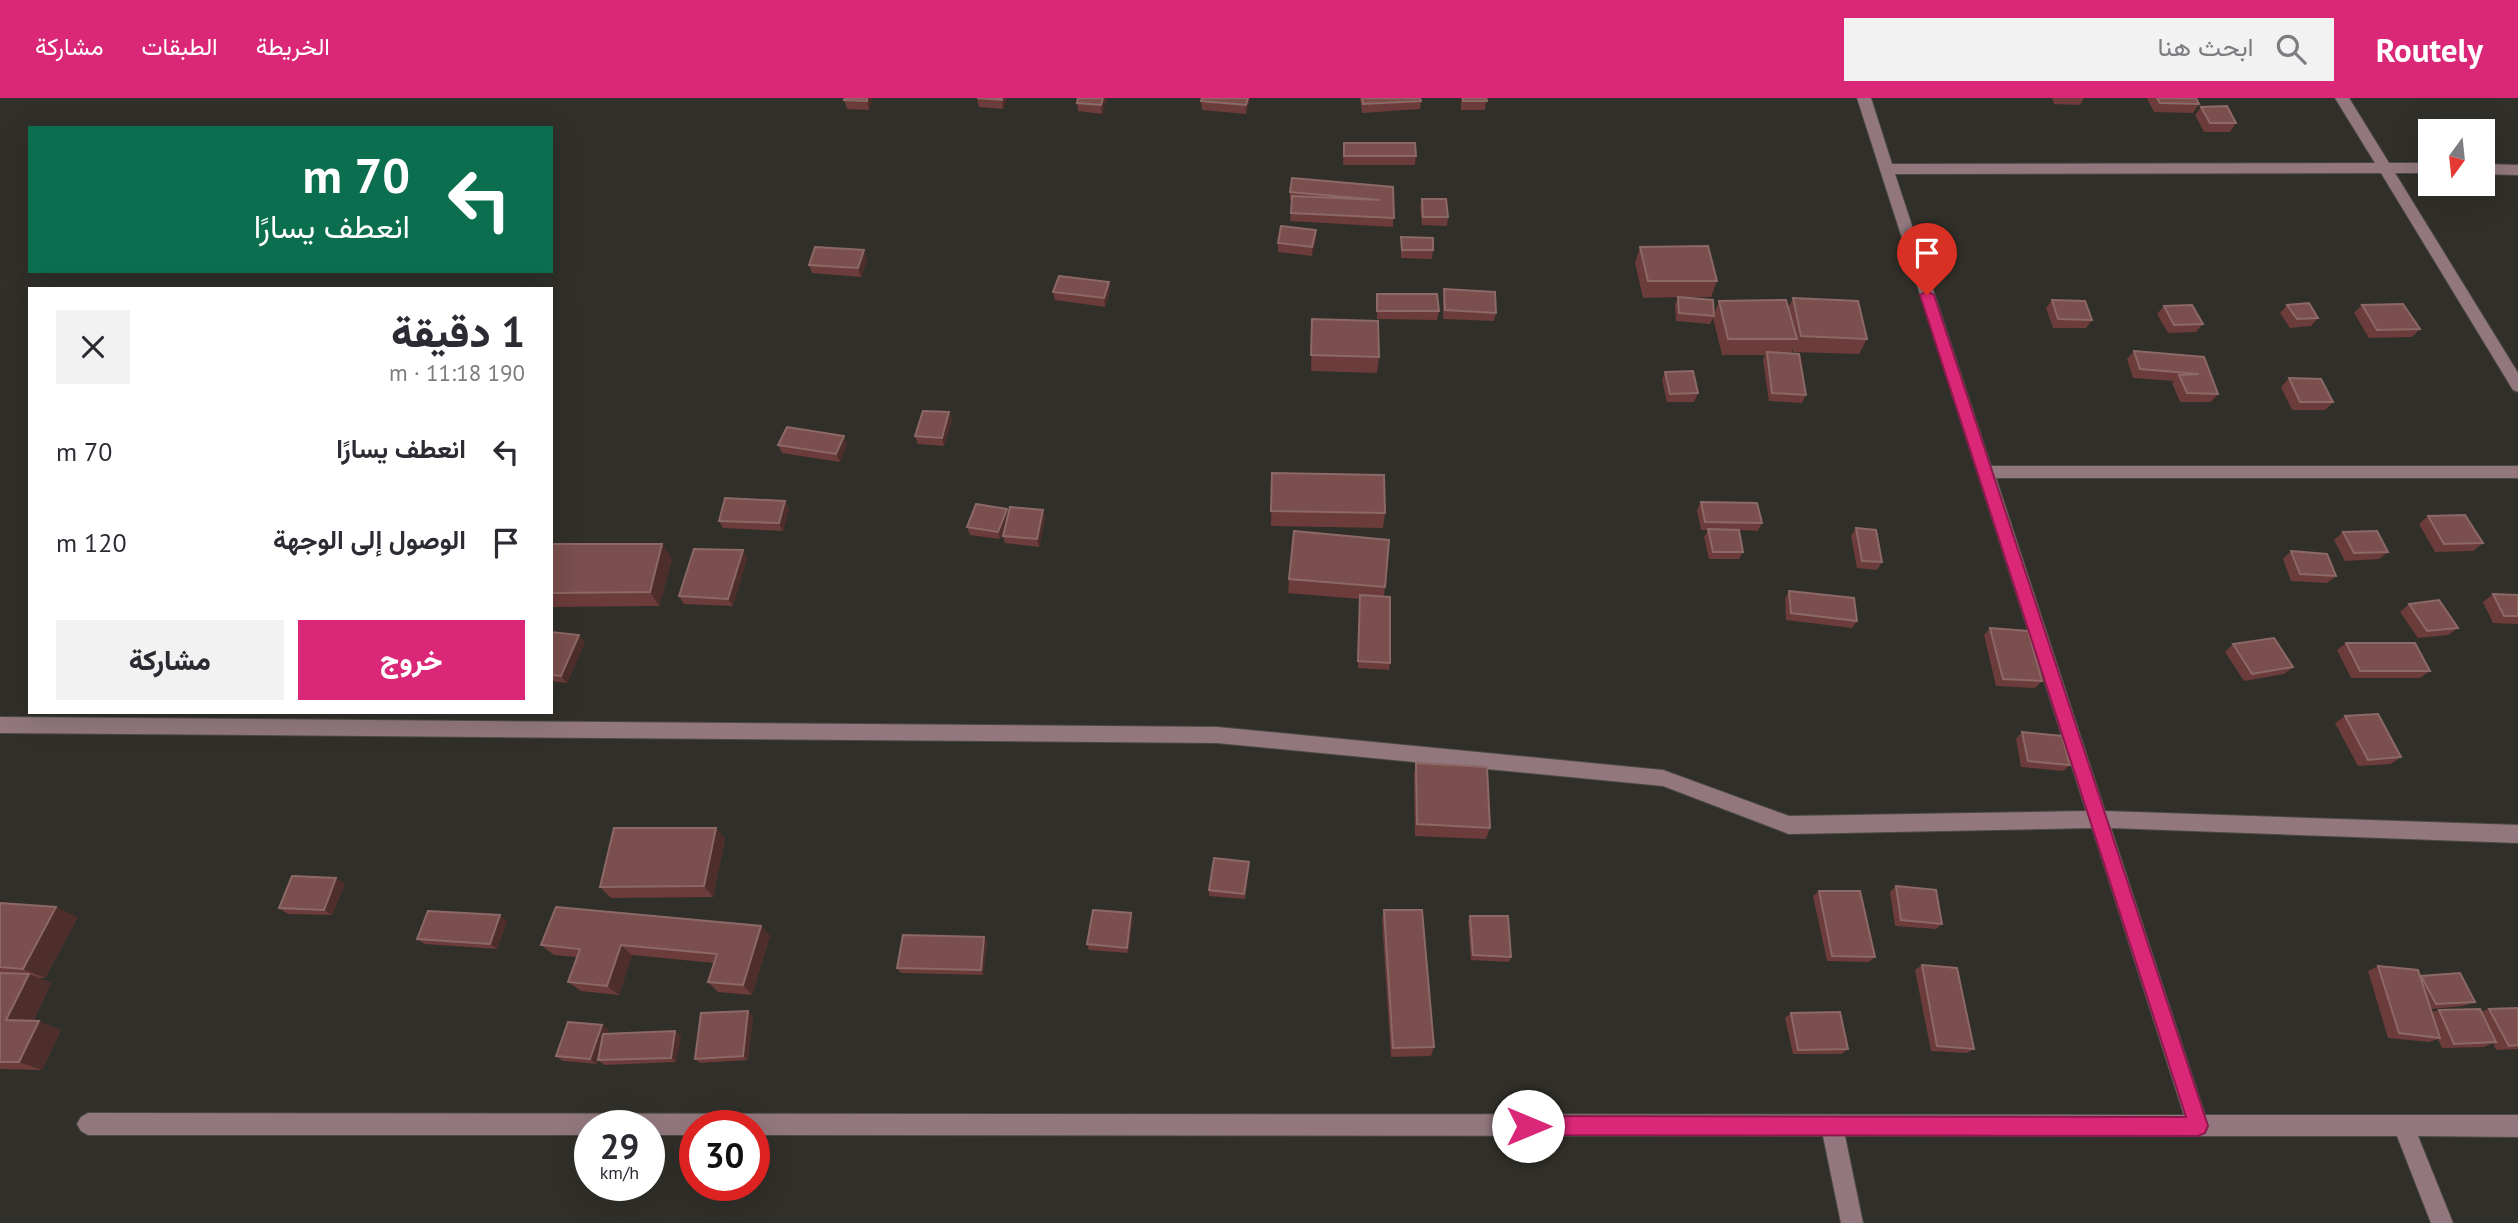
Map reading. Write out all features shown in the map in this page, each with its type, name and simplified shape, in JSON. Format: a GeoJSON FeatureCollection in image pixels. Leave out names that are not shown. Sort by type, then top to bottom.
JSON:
{"type":"FeatureCollection","features":[{"type":"Feature","properties":{"kind":"street"},"geometry":{"type":"LineString","coordinates":[[1864,98],[2198,1126]]}},
{"type":"Feature","properties":{"kind":"street"},"geometry":{"type":"LineString","coordinates":[[2342,98],[2518,386]]}},
{"type":"Feature","properties":{"kind":"street"},"geometry":{"type":"LineString","coordinates":[[1886,169],[2418,168]]}},
{"type":"Feature","properties":{"kind":"street"},"geometry":{"type":"LineString","coordinates":[[2496,169],[2518,170]]}},
{"type":"Feature","properties":{"kind":"street"},"geometry":{"type":"LineString","coordinates":[[1984,472],[2518,472]]}},
{"type":"Feature","properties":{"kind":"street"},"geometry":{"type":"LineString","coordinates":[[0,725],[1217,735],[1663,778],[1789,825],[2098,819],[2518,834]]}},
{"type":"Feature","properties":{"kind":"street"},"geometry":{"type":"LineString","coordinates":[[88,1124],[2518,1126]]}},
{"type":"Feature","properties":{"kind":"street"},"geometry":{"type":"LineString","coordinates":[[1832,1126],[1853,1223]]}},
{"type":"Feature","properties":{"kind":"street"},"geometry":{"type":"LineString","coordinates":[[2403,1126],[2442,1223]]}},
{"type":"Feature","properties":{"kind":"building"},"geometry":{"type":"Polygon","coordinates":[[[867,98],[867,101],[844,100],[867,98]]]}},
{"type":"Feature","properties":{"kind":"building"},"geometry":{"type":"Polygon","coordinates":[[[1078,98],[1103,98],[1101,105],[1077,103],[1078,98]]]}},
{"type":"Feature","properties":{"kind":"building"},"geometry":{"type":"Polygon","coordinates":[[[1202,98],[1248,98],[1246,105],[1201,101],[1202,98]]]}},
{"type":"Feature","properties":{"kind":"building"},"geometry":{"type":"Polygon","coordinates":[[[1362,98],[1420,98],[1421,101],[1363,104],[1362,98]]]}},
{"type":"Feature","properties":{"kind":"building"},"geometry":{"type":"Polygon","coordinates":[[[1463,98],[1486,98],[1487,101],[1463,101],[1463,98]]]}},
{"type":"Feature","properties":{"kind":"building"},"geometry":{"type":"Polygon","coordinates":[[[2157,98],[2196,98],[2199,104],[2160,103],[2157,98]]]}},
{"type":"Feature","properties":{"kind":"building"},"geometry":{"type":"Polygon","coordinates":[[[2227,106],[2236,123],[2210,123],[2201,107],[2227,106]]]}},
{"type":"Feature","properties":{"kind":"building"},"geometry":{"type":"Polygon","coordinates":[[[1344,143],[1415,143],[1416,156],[1344,156],[1344,143]]]}},
{"type":"Feature","properties":{"kind":"building"},"geometry":{"type":"Polygon","coordinates":[[[1292,178],[1393,187],[1394,218],[1291,213],[1292,196],[1380,200],[1290,192],[1292,178]]]}},
{"type":"Feature","properties":{"kind":"building"},"geometry":{"type":"Polygon","coordinates":[[[1422,199],[1446,199],[1448,217],[1423,217],[1422,199]]]}},
{"type":"Feature","properties":{"kind":"building"},"geometry":{"type":"Polygon","coordinates":[[[1281,226],[1316,230],[1312,247],[1278,243],[1281,226]]]}},
{"type":"Feature","properties":{"kind":"building"},"geometry":{"type":"Polygon","coordinates":[[[1401,237],[1433,238],[1433,250],[1402,250],[1401,237]]]}},
{"type":"Feature","properties":{"kind":"building"},"geometry":{"type":"Polygon","coordinates":[[[1708,246],[1717,281],[1648,281],[1640,247],[1708,246]]]}},
{"type":"Feature","properties":{"kind":"building"},"geometry":{"type":"Polygon","coordinates":[[[815,247],[864,250],[858,268],[809,265],[815,247]]]}},
{"type":"Feature","properties":{"kind":"building"},"geometry":{"type":"Polygon","coordinates":[[[1059,276],[1109,282],[1104,298],[1053,292],[1059,276]]]}},
{"type":"Feature","properties":{"kind":"building"},"geometry":{"type":"Polygon","coordinates":[[[1444,289],[1495,292],[1496,313],[1445,310],[1444,289]]]}},
{"type":"Feature","properties":{"kind":"building"},"geometry":{"type":"Polygon","coordinates":[[[1377,294],[1437,294],[1439,311],[1377,311],[1377,294]]]}},
{"type":"Feature","properties":{"kind":"building"},"geometry":{"type":"Polygon","coordinates":[[[1678,297],[1713,300],[1714,316],[1679,313],[1678,297]]]}},
{"type":"Feature","properties":{"kind":"building"},"geometry":{"type":"Polygon","coordinates":[[[1793,298],[1858,301],[1867,339],[1801,336],[1793,298]]]}},
{"type":"Feature","properties":{"kind":"building"},"geometry":{"type":"Polygon","coordinates":[[[1786,300],[1797,339],[1728,339],[1719,301],[1786,300]]]}},
{"type":"Feature","properties":{"kind":"building"},"geometry":{"type":"Polygon","coordinates":[[[2052,300],[2085,301],[2092,320],[2058,319],[2052,300]]]}},
{"type":"Feature","properties":{"kind":"building"},"geometry":{"type":"Polygon","coordinates":[[[2309,303],[2318,318],[2297,319],[2287,305],[2309,303]]]}},
{"type":"Feature","properties":{"kind":"building"},"geometry":{"type":"Polygon","coordinates":[[[2403,304],[2420,329],[2377,330],[2362,305],[2403,304]]]}},
{"type":"Feature","properties":{"kind":"building"},"geometry":{"type":"Polygon","coordinates":[[[2192,305],[2203,324],[2174,325],[2164,306],[2192,305]]]}},
{"type":"Feature","properties":{"kind":"building"},"geometry":{"type":"Polygon","coordinates":[[[1312,319],[1378,321],[1379,357],[1311,355],[1312,319]]]}},
{"type":"Feature","properties":{"kind":"building"},"geometry":{"type":"Polygon","coordinates":[[[2134,351],[2204,357],[2218,394],[2187,393],[2179,375],[2199,374],[2140,369],[2134,351]]]}},
{"type":"Feature","properties":{"kind":"building"},"geometry":{"type":"Polygon","coordinates":[[[1767,352],[1799,354],[1806,395],[1772,393],[1767,352]]]}},
{"type":"Feature","properties":{"kind":"building"},"geometry":{"type":"Polygon","coordinates":[[[1693,371],[1698,393],[1670,394],[1665,372],[1693,371]]]}},
{"type":"Feature","properties":{"kind":"building"},"geometry":{"type":"Polygon","coordinates":[[[2289,378],[2321,379],[2333,402],[2300,402],[2289,378]]]}},
{"type":"Feature","properties":{"kind":"building"},"geometry":{"type":"Polygon","coordinates":[[[923,411],[949,412],[942,438],[915,436],[923,411]]]}},
{"type":"Feature","properties":{"kind":"building"},"geometry":{"type":"Polygon","coordinates":[[[787,427],[844,436],[836,454],[778,445],[787,427]]]}},
{"type":"Feature","properties":{"kind":"building"},"geometry":{"type":"Polygon","coordinates":[[[1272,473],[1384,475],[1385,513],[1271,511],[1272,473]]]}},
{"type":"Feature","properties":{"kind":"building"},"geometry":{"type":"Polygon","coordinates":[[[725,498],[785,501],[779,523],[719,521],[725,498]]]}},
{"type":"Feature","properties":{"kind":"building"},"geometry":{"type":"Polygon","coordinates":[[[1701,502],[1757,503],[1762,523],[1705,522],[1701,502]]]}},
{"type":"Feature","properties":{"kind":"building"},"geometry":{"type":"Polygon","coordinates":[[[976,504],[1007,509],[998,532],[967,527],[976,504]]]}},
{"type":"Feature","properties":{"kind":"building"},"geometry":{"type":"Polygon","coordinates":[[[1010,507],[1043,510],[1037,539],[1003,536],[1010,507]]]}},
{"type":"Feature","properties":{"kind":"building"},"geometry":{"type":"Polygon","coordinates":[[[2465,515],[2483,543],[2444,544],[2428,516],[2465,515]]]}},
{"type":"Feature","properties":{"kind":"building"},"geometry":{"type":"Polygon","coordinates":[[[1856,528],[1876,530],[1882,562],[1862,561],[1856,528]]]}},
{"type":"Feature","properties":{"kind":"building"},"geometry":{"type":"Polygon","coordinates":[[[1708,529],[1739,530],[1743,552],[1713,552],[1708,529]]]}},
{"type":"Feature","properties":{"kind":"building"},"geometry":{"type":"Polygon","coordinates":[[[1294,531],[1389,540],[1385,587],[1289,579],[1294,531]]]}},
{"type":"Feature","properties":{"kind":"building"},"geometry":{"type":"Polygon","coordinates":[[[2377,531],[2388,552],[2354,553],[2343,532],[2377,531]]]}},
{"type":"Feature","properties":{"kind":"building"},"geometry":{"type":"Polygon","coordinates":[[[553,544],[662,544],[650,592],[553,593],[553,544]]]}},
{"type":"Feature","properties":{"kind":"building"},"geometry":{"type":"Polygon","coordinates":[[[694,549],[743,550],[728,599],[679,596],[694,549]]]}},
{"type":"Feature","properties":{"kind":"building"},"geometry":{"type":"Polygon","coordinates":[[[2291,551],[2327,554],[2336,576],[2300,574],[2291,551]]]}},
{"type":"Feature","properties":{"kind":"building"},"geometry":{"type":"Polygon","coordinates":[[[1789,591],[1854,598],[1857,621],[1791,613],[1789,591]]]}},
{"type":"Feature","properties":{"kind":"building"},"geometry":{"type":"Polygon","coordinates":[[[2493,594],[2518,595],[2518,616],[2504,616],[2493,594]]]}},
{"type":"Feature","properties":{"kind":"building"},"geometry":{"type":"Polygon","coordinates":[[[1360,595],[1390,597],[1390,663],[1358,661],[1360,595]]]}},
{"type":"Feature","properties":{"kind":"building"},"geometry":{"type":"Polygon","coordinates":[[[2439,600],[2458,628],[2427,631],[2409,604],[2439,600]]]}},
{"type":"Feature","properties":{"kind":"building"},"geometry":{"type":"Polygon","coordinates":[[[1990,628],[2028,631],[2042,681],[2003,679],[1990,628]]]}},
{"type":"Feature","properties":{"kind":"building"},"geometry":{"type":"Polygon","coordinates":[[[553,632],[579,635],[561,676],[553,675],[553,632]]]}},
{"type":"Feature","properties":{"kind":"building"},"geometry":{"type":"Polygon","coordinates":[[[2274,638],[2293,667],[2252,674],[2233,644],[2274,638]]]}},
{"type":"Feature","properties":{"kind":"building"},"geometry":{"type":"Polygon","coordinates":[[[2346,643],[2415,643],[2430,671],[2360,671],[2346,643]]]}},
{"type":"Feature","properties":{"kind":"building"},"geometry":{"type":"Polygon","coordinates":[[[2378,714],[2401,757],[2368,760],[2345,716],[2378,714]]]}},
{"type":"Feature","properties":{"kind":"building"},"geometry":{"type":"Polygon","coordinates":[[[2022,732],[2062,736],[2070,765],[2028,761],[2022,732]]]}},
{"type":"Feature","properties":{"kind":"building"},"geometry":{"type":"Polygon","coordinates":[[[1416,763],[1487,767],[1490,828],[1417,824],[1416,763]]]}},
{"type":"Feature","properties":{"kind":"building"},"geometry":{"type":"Polygon","coordinates":[[[614,828],[716,828],[704,886],[600,887],[614,828]]]}},
{"type":"Feature","properties":{"kind":"building"},"geometry":{"type":"Polygon","coordinates":[[[1214,858],[1249,862],[1244,894],[1209,890],[1214,858]]]}},
{"type":"Feature","properties":{"kind":"building"},"geometry":{"type":"Polygon","coordinates":[[[292,876],[336,878],[324,910],[279,908],[292,876]]]}},
{"type":"Feature","properties":{"kind":"building"},"geometry":{"type":"Polygon","coordinates":[[[1896,886],[1936,890],[1942,924],[1901,920],[1896,886]]]}},
{"type":"Feature","properties":{"kind":"building"},"geometry":{"type":"Polygon","coordinates":[[[1819,891],[1860,891],[1875,957],[1832,956],[1819,891]]]}},
{"type":"Feature","properties":{"kind":"building"},"geometry":{"type":"Polygon","coordinates":[[[0,903],[56,907],[23,969],[0,967],[0,903]]]}},
{"type":"Feature","properties":{"kind":"building"},"geometry":{"type":"Polygon","coordinates":[[[556,907],[761,926],[743,985],[708,982],[717,954],[621,945],[607,986],[568,982],[580,949],[541,945],[556,907]]]}},
{"type":"Feature","properties":{"kind":"building"},"geometry":{"type":"Polygon","coordinates":[[[1093,910],[1131,913],[1127,948],[1087,944],[1093,910]]]}},
{"type":"Feature","properties":{"kind":"building"},"geometry":{"type":"Polygon","coordinates":[[[1384,910],[1422,910],[1434,1047],[1393,1048],[1384,910]]]}},
{"type":"Feature","properties":{"kind":"building"},"geometry":{"type":"Polygon","coordinates":[[[428,911],[500,915],[490,944],[417,939],[428,911]]]}},
{"type":"Feature","properties":{"kind":"building"},"geometry":{"type":"Polygon","coordinates":[[[1470,916],[1508,916],[1511,957],[1473,955],[1470,916]]]}},
{"type":"Feature","properties":{"kind":"building"},"geometry":{"type":"Polygon","coordinates":[[[903,935],[984,937],[981,970],[897,968],[903,935]]]}},
{"type":"Feature","properties":{"kind":"building"},"geometry":{"type":"Polygon","coordinates":[[[1922,965],[1957,968],[1974,1049],[1937,1046],[1922,965]]]}},
{"type":"Feature","properties":{"kind":"building"},"geometry":{"type":"Polygon","coordinates":[[[2378,966],[2418,970],[2440,1038],[2399,1033],[2378,966]]]}},
{"type":"Feature","properties":{"kind":"building"},"geometry":{"type":"Polygon","coordinates":[[[0,973],[29,974],[6,1020],[39,1021],[19,1062],[0,1062],[0,973]]]}},
{"type":"Feature","properties":{"kind":"building"},"geometry":{"type":"Polygon","coordinates":[[[2460,973],[2475,1002],[2436,1004],[2421,976],[2460,973]]]}},
{"type":"Feature","properties":{"kind":"building"},"geometry":{"type":"Polygon","coordinates":[[[2518,1008],[2518,1045],[2509,1046],[2489,1009],[2518,1008]]]}},
{"type":"Feature","properties":{"kind":"building"},"geometry":{"type":"Polygon","coordinates":[[[2480,1009],[2496,1042],[2454,1044],[2439,1010],[2480,1009]]]}},
{"type":"Feature","properties":{"kind":"building"},"geometry":{"type":"Polygon","coordinates":[[[748,1011],[743,1056],[695,1059],[701,1013],[748,1011]]]}},
{"type":"Feature","properties":{"kind":"building"},"geometry":{"type":"Polygon","coordinates":[[[1840,1012],[1848,1049],[1798,1050],[1791,1013],[1840,1012]]]}},
{"type":"Feature","properties":{"kind":"building"},"geometry":{"type":"Polygon","coordinates":[[[568,1022],[602,1025],[590,1059],[556,1056],[568,1022]]]}},
{"type":"Feature","properties":{"kind":"building"},"geometry":{"type":"Polygon","coordinates":[[[675,1031],[671,1058],[598,1060],[603,1034],[675,1031]]]}},
{"type":"Feature","properties":{"kind":"route"},"geometry":{"type":"LineString","coordinates":[[1528,1126],[2198,1126],[1927,295]]}}]}
